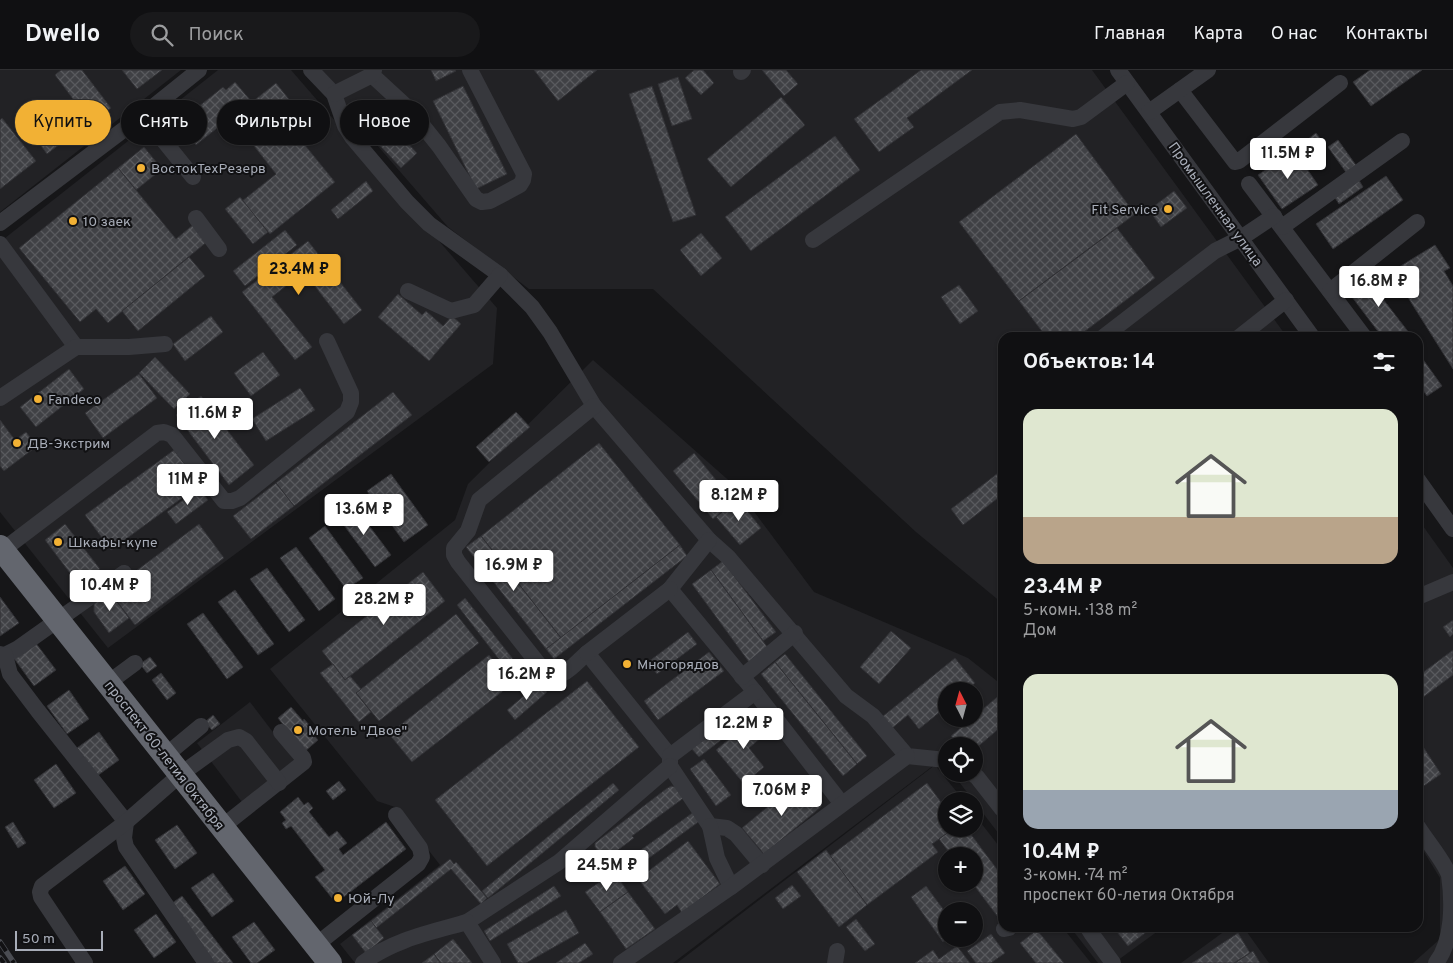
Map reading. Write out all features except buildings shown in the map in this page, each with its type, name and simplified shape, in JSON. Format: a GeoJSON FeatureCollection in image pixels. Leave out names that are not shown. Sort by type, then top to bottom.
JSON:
{"type":"FeatureCollection","features":[{"type":"Feature","properties":{"kind":"highway","name":"проспект 60-летия Октября"},"geometry":{"type":"LineString","coordinates":[[1,549],[323,954]]}},
{"type":"Feature","properties":{"kind":"street"},"geometry":{"type":"LineString","coordinates":[[162,100],[199,70]]}},
{"type":"Feature","properties":{"kind":"street"},"geometry":{"type":"LineString","coordinates":[[311,70],[334,94],[345,126],[352,138],[407,202],[429,224],[500,275],[532,307],[550,332],[594,406],[709,540],[728,557],[795,633],[846,696],[873,716],[907,756]]}},
{"type":"Feature","properties":{"kind":"street"},"geometry":{"type":"LineString","coordinates":[[334,94],[373,73],[411,111],[439,146],[476,199],[482,202],[490,201],[520,185],[524,174],[470,70]]}},
{"type":"Feature","properties":{"kind":"street"},"geometry":{"type":"LineString","coordinates":[[1149,112],[1208,70]]}},
{"type":"Feature","properties":{"kind":"street"},"geometry":{"type":"LineString","coordinates":[[813,240],[1000,112],[1020,110],[1073,119],[1081,117],[1122,77]]}},
{"type":"Feature","properties":{"kind":"street","name":"Промышленная улица"},"geometry":{"type":"LineString","coordinates":[[1122,77],[1309,332]]}},
{"type":"Feature","properties":{"kind":"street"},"geometry":{"type":"LineString","coordinates":[[1180,90],[1235,162],[1240,161],[1340,83]]}},
{"type":"Feature","properties":{"kind":"street"},"geometry":{"type":"LineString","coordinates":[[0,223],[121,132]]}},
{"type":"Feature","properties":{"kind":"street"},"geometry":{"type":"LineString","coordinates":[[1110,332],[1215,251],[1278,221],[1402,141]]}},
{"type":"Feature","properties":{"kind":"street"},"geometry":{"type":"LineString","coordinates":[[167,145],[193,177]]}},
{"type":"Feature","properties":{"kind":"street"},"geometry":{"type":"LineString","coordinates":[[1249,184],[1360,332]]}},
{"type":"Feature","properties":{"kind":"street"},"geometry":{"type":"LineString","coordinates":[[196,218],[219,249]]}},
{"type":"Feature","properties":{"kind":"street"},"geometry":{"type":"LineString","coordinates":[[1330,291],[1416,222]]}},
{"type":"Feature","properties":{"kind":"street"},"geometry":{"type":"LineString","coordinates":[[0,244],[76,347]]}},
{"type":"Feature","properties":{"kind":"street"},"geometry":{"type":"LineString","coordinates":[[408,290],[451,312],[474,305],[500,275]]}},
{"type":"Feature","properties":{"kind":"street"},"geometry":{"type":"LineString","coordinates":[[1246,332],[1286,300]]}},
{"type":"Feature","properties":{"kind":"street"},"geometry":{"type":"LineString","coordinates":[[1,549],[157,433],[164,432],[172,435],[224,501],[232,502],[240,498],[347,412],[351,402],[351,394],[327,341]]}},
{"type":"Feature","properties":{"kind":"street"},"geometry":{"type":"LineString","coordinates":[[0,398],[76,347],[129,347],[164,344]]}},
{"type":"Feature","properties":{"kind":"street"},"geometry":{"type":"LineString","coordinates":[[594,406],[479,500],[468,531],[454,548],[454,555],[458,562],[544,671],[551,676],[561,676],[587,653],[670,589],[709,540]]}},
{"type":"Feature","properties":{"kind":"street"},"geometry":{"type":"LineString","coordinates":[[1423,487],[1453,529]]}},
{"type":"Feature","properties":{"kind":"street"},"geometry":{"type":"LineString","coordinates":[[124,574],[18,649],[2,654],[10,674],[126,822],[124,838],[126,848],[206,963]]}},
{"type":"Feature","properties":{"kind":"street"},"geometry":{"type":"LineString","coordinates":[[1423,595],[1453,582]]}},
{"type":"Feature","properties":{"kind":"street"},"geometry":{"type":"LineString","coordinates":[[670,589],[755,692],[842,804]]}},
{"type":"Feature","properties":{"kind":"street"},"geometry":{"type":"LineString","coordinates":[[742,676],[795,633]]}},
{"type":"Feature","properties":{"kind":"street"},"geometry":{"type":"LineString","coordinates":[[587,653],[670,761],[710,826],[717,858],[732,887]]}},
{"type":"Feature","properties":{"kind":"street"},"geometry":{"type":"LineString","coordinates":[[108,683],[135,663]]}},
{"type":"Feature","properties":{"kind":"street"},"geometry":{"type":"LineString","coordinates":[[363,963],[370,957],[399,943],[467,922],[558,862],[670,761],[755,692]]}},
{"type":"Feature","properties":{"kind":"street"},"geometry":{"type":"LineString","coordinates":[[166,755],[201,726]]}},
{"type":"Feature","properties":{"kind":"street"},"geometry":{"type":"LineString","coordinates":[[222,827],[304,762],[303,758],[281,732]]}},
{"type":"Feature","properties":{"kind":"street"},"geometry":{"type":"LineString","coordinates":[[85,963],[41,898],[42,886],[126,822],[181,774],[228,740],[239,737],[246,740],[279,783]]}},
{"type":"Feature","properties":{"kind":"street"},"geometry":{"type":"LineString","coordinates":[[621,963],[732,887],[907,756],[938,759]]}},
{"type":"Feature","properties":{"kind":"street"},"geometry":{"type":"LineString","coordinates":[[982,782],[998,804]]}},
{"type":"Feature","properties":{"kind":"street"},"geometry":{"type":"LineString","coordinates":[[323,954],[418,864],[422,857],[420,848],[396,815]]}},
{"type":"Feature","properties":{"kind":"street"},"geometry":{"type":"LineString","coordinates":[[710,826],[727,828],[736,834],[762,865]]}},
{"type":"Feature","properties":{"kind":"street"},"geometry":{"type":"LineString","coordinates":[[1423,835],[1449,874],[1453,890],[1451,933],[1444,953],[1436,963]]}},
{"type":"Feature","properties":{"kind":"street"},"geometry":{"type":"LineString","coordinates":[[467,922],[493,963]]}},
{"type":"Feature","properties":{"kind":"street"},"geometry":{"type":"LineString","coordinates":[[1088,932],[1114,963]]}},
{"type":"Feature","properties":{"kind":"shaded area"},"geometry":{"type":"Polygon","coordinates":[[[0,70],[181,70],[143,100],[121,100],[121,117],[111,125],[111,100],[15,100],[15,145],[85,145],[0,212],[0,70]]]}},
{"type":"Feature","properties":{"kind":"shaded area"},"geometry":{"type":"Polygon","coordinates":[[[218,70],[291,70],[317,100],[217,100],[217,145],[330,145],[330,115],[340,127],[340,145],[356,145],[497,308],[493,364],[108,648],[0,512],[0,242],[123,145],[207,145],[207,100],[180,100],[218,70]]]}},
{"type":"Feature","properties":{"kind":"shaded area"},"geometry":{"type":"Polygon","coordinates":[[[312,70],[1092,70],[1283,332],[998,332],[998,600],[916,532],[653,289],[529,289],[448,227],[377,145],[429,145],[429,100],[340,100],[340,102],[312,70]]]}},
{"type":"Feature","properties":{"kind":"shaded area","name":"Многорядов"},"geometry":{"type":"Polygon","coordinates":[[[593,360],[735,486],[814,592],[968,658],[998,682],[998,833],[983,813],[983,792],[967,792],[959,782],[983,782],[983,737],[938,737],[938,762],[673,963],[355,963],[340,944],[440,865],[395,807],[377,801],[270,669],[455,520],[468,484],[593,360]]]}},
{"type":"Feature","properties":{"kind":"shaded area"},"geometry":{"type":"Polygon","coordinates":[[[1423,526],[1453,568],[1453,963],[1413,963],[1440,939],[1440,878],[1423,850],[1423,526]]]}},
{"type":"Feature","properties":{"kind":"shaded area"},"geometry":{"type":"Polygon","coordinates":[[[250,702],[295,761],[242,802],[197,743],[250,702]]]}},
{"type":"Feature","properties":{"kind":"shaded area"},"geometry":{"type":"Polygon","coordinates":[[[935,765],[938,769],[938,782],[949,782],[957,792],[938,792],[938,837],[983,837],[983,826],[998,845],[998,932],[1066,932],[1091,963],[677,963],[935,765]]]}},
{"type":"Feature","properties":{"kind":"shaded area"},"geometry":{"type":"Polygon","coordinates":[[[1074,932],[1157,932],[1114,963],[1098,963],[1074,932]]]}},
{"type":"Feature","properties":{"kind":"shaded area"},"geometry":{"type":"Polygon","coordinates":[[[1224,932],[1247,932],[1269,963],[1181,963],[1224,932]]]}},
{"type":"Feature","properties":{"kind":"railway"},"geometry":{"type":"LineString","coordinates":[[0,942],[14,963]]}},
{"type":"Feature","properties":{"kind":"railway"},"geometry":{"type":"LineString","coordinates":[[0,958],[4,963]]}},
{"type":"Feature","properties":{"kind":"place","name":"ВостокТехРезерв"},"geometry":{"type":"Point","coordinates":[141,168]}},
{"type":"Feature","properties":{"kind":"place","name":"Fit Service"},"geometry":{"type":"Point","coordinates":[1168,209]}},
{"type":"Feature","properties":{"kind":"place","name":"10 заек"},"geometry":{"type":"Point","coordinates":[73,221]}},
{"type":"Feature","properties":{"kind":"place","name":"Fandeco"},"geometry":{"type":"Point","coordinates":[38,399]}},
{"type":"Feature","properties":{"kind":"place","name":"ДВ-Экстрим"},"geometry":{"type":"Point","coordinates":[17,443]}},
{"type":"Feature","properties":{"kind":"place","name":"Шкафы-купе"},"geometry":{"type":"Point","coordinates":[58,542]}},
{"type":"Feature","properties":{"kind":"place","name":"Многорядов"},"geometry":{"type":"Point","coordinates":[627,664]}},
{"type":"Feature","properties":{"kind":"place","name":"Мотель \"Двое\""},"geometry":{"type":"Point","coordinates":[298,730]}},
{"type":"Feature","properties":{"kind":"place","name":"Юй-Лу"},"geometry":{"type":"Point","coordinates":[338,898]}}]}
